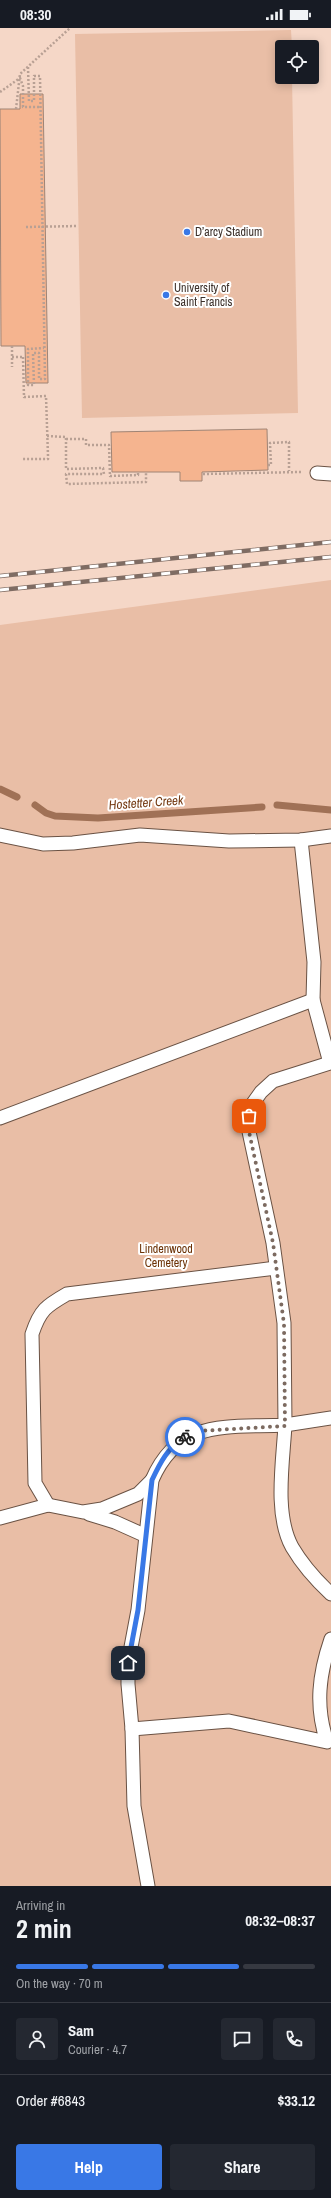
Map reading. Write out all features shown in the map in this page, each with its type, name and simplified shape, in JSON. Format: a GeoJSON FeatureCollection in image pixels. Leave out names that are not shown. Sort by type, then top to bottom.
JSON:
{"type":"FeatureCollection","features":[{"type":"Feature","properties":{"kind":"lane"},"geometry":{"type":"LineString","coordinates":[[317,473],[331,474]]}},
{"type":"Feature","properties":{"kind":"lane"},"geometry":{"type":"LineString","coordinates":[[0,835],[43,844],[73,843],[140,835],[229,841],[301,840],[331,836]]}},
{"type":"Feature","properties":{"kind":"lane"},"geometry":{"type":"LineString","coordinates":[[301,840],[314,962],[313,1000],[330,1062],[273,1081],[251,1106],[248,1127],[273,1243],[284,1324],[285,1426],[282,1513],[286,1531],[292,1547],[331,1594]]}},
{"type":"Feature","properties":{"kind":"lane"},"geometry":{"type":"LineString","coordinates":[[0,1118],[313,1000]]}},
{"type":"Feature","properties":{"kind":"lane"},"geometry":{"type":"LineString","coordinates":[[48,1506],[35,1483],[32,1334],[38,1318],[46,1306],[67,1294],[276,1268]]}},
{"type":"Feature","properties":{"kind":"lane"},"geometry":{"type":"LineString","coordinates":[[148,1886],[134,1806],[132,1729],[128,1684],[128,1663],[138,1610],[144,1534],[152,1480],[159,1464],[170,1449],[184,1438],[198,1431],[285,1426],[331,1418]]}},
{"type":"Feature","properties":{"kind":"lane"},"geometry":{"type":"LineString","coordinates":[[83,1512],[102,1509],[121,1502],[138,1494],[152,1480]]}},
{"type":"Feature","properties":{"kind":"lane"},"geometry":{"type":"LineString","coordinates":[[0,1518],[48,1506],[83,1512],[115,1522],[144,1534]]}},
{"type":"Feature","properties":{"kind":"lane"},"geometry":{"type":"LineString","coordinates":[[329,1746],[321,1724],[319,1704],[321,1670],[331,1639]]}},
{"type":"Feature","properties":{"kind":"lane"},"geometry":{"type":"LineString","coordinates":[[132,1729],[230,1721],[329,1746]]}},
{"type":"Feature","properties":{"kind":"path"},"geometry":{"type":"LineString","coordinates":[[16,109],[20,74],[70,28]]}},
{"type":"Feature","properties":{"kind":"path"},"geometry":{"type":"LineString","coordinates":[[28,68],[29,101],[34,101],[34,76],[40,76],[45,379],[39,379],[39,353],[33,353],[34,385],[28,385],[28,348],[44,348]]}},
{"type":"Feature","properties":{"kind":"path"},"geometry":{"type":"LineString","coordinates":[[0,92],[20,78]]}},
{"type":"Feature","properties":{"kind":"path"},"geometry":{"type":"LineString","coordinates":[[20,78],[23,86],[23,107],[40,107]]}},
{"type":"Feature","properties":{"kind":"path"},"geometry":{"type":"LineString","coordinates":[[26,227],[78,226]]}},
{"type":"Feature","properties":{"kind":"path"},"geometry":{"type":"LineString","coordinates":[[12,346],[12,367]]}},
{"type":"Feature","properties":{"kind":"path"},"geometry":{"type":"LineString","coordinates":[[12,358],[28,358]]}},
{"type":"Feature","properties":{"kind":"path"},"geometry":{"type":"LineString","coordinates":[[23,358],[24,397],[46,396],[48,459],[23,459]]}},
{"type":"Feature","properties":{"kind":"path"},"geometry":{"type":"LineString","coordinates":[[47,436],[66,437],[66,439],[86,439],[86,445],[109,445],[110,476],[138,476],[138,473]]}},
{"type":"Feature","properties":{"kind":"path"},"geometry":{"type":"LineString","coordinates":[[66,439],[66,469],[103,468],[104,474],[66,474],[67,484],[146,482],[146,473]]}},
{"type":"Feature","properties":{"kind":"path"},"geometry":{"type":"LineString","coordinates":[[203,474],[289,471],[289,442],[270,443],[271,465],[268,465]]}},
{"type":"Feature","properties":{"kind":"green space","name":"D’arcy Stadium"},"geometry":{"type":"Polygon","coordinates":[[[291,30],[292,40],[275,40],[275,84],[292,84],[298,413],[82,418],[75,34],[291,30]]]}},
{"type":"Feature","properties":{"kind":"green space","name":"Lindenwood Cemetery"},"geometry":{"type":"Polygon","coordinates":[[[331,580],[331,1886],[0,1886],[0,625],[331,580]]]}},
{"type":"Feature","properties":{"kind":"building"},"geometry":{"type":"Polygon","coordinates":[[[20,94],[43,94],[48,383],[26,383],[25,346],[1,346],[0,109],[20,109],[20,94]]]}},
{"type":"Feature","properties":{"kind":"building"},"geometry":{"type":"Polygon","coordinates":[[[267,429],[268,470],[202,472],[202,481],[180,481],[180,472],[112,472],[111,432],[267,429]]]}},
{"type":"Feature","properties":{"kind":"waterway","name":"Hostetter Creek"},"geometry":{"type":"LineString","coordinates":[[0,789],[17,797]]}},
{"type":"Feature","properties":{"kind":"waterway","name":"Hostetter Creek"},"geometry":{"type":"LineString","coordinates":[[35,805],[46,813],[55,816],[98,818],[262,807]]}},
{"type":"Feature","properties":{"kind":"waterway","name":"Hostetter Creek"},"geometry":{"type":"LineString","coordinates":[[277,805],[331,810]]}},
{"type":"Feature","properties":{"kind":"railway"},"geometry":{"type":"LineString","coordinates":[[0,576],[331,542]]}},
{"type":"Feature","properties":{"kind":"railway"},"geometry":{"type":"LineString","coordinates":[[0,590],[331,557]]}},
{"type":"Feature","properties":{"kind":"way so far"},"geometry":{"type":"LineString","coordinates":[[185,1437],[198,1431],[239,1427],[285,1426],[284,1324],[273,1243],[248,1127],[249,1116]]}},
{"type":"Feature","properties":{"kind":"place","name":"D’arcy Stadium"},"geometry":{"type":"Point","coordinates":[187,232]}},
{"type":"Feature","properties":{"kind":"place","name":"University of Saint Francis"},"geometry":{"type":"Point","coordinates":[166,295]}},
{"type":"Feature","properties":{"kind":"route"},"geometry":{"type":"LineString","coordinates":[[128,1663],[138,1610],[144,1534],[152,1480],[159,1464],[170,1449],[185,1437]]}}]}
